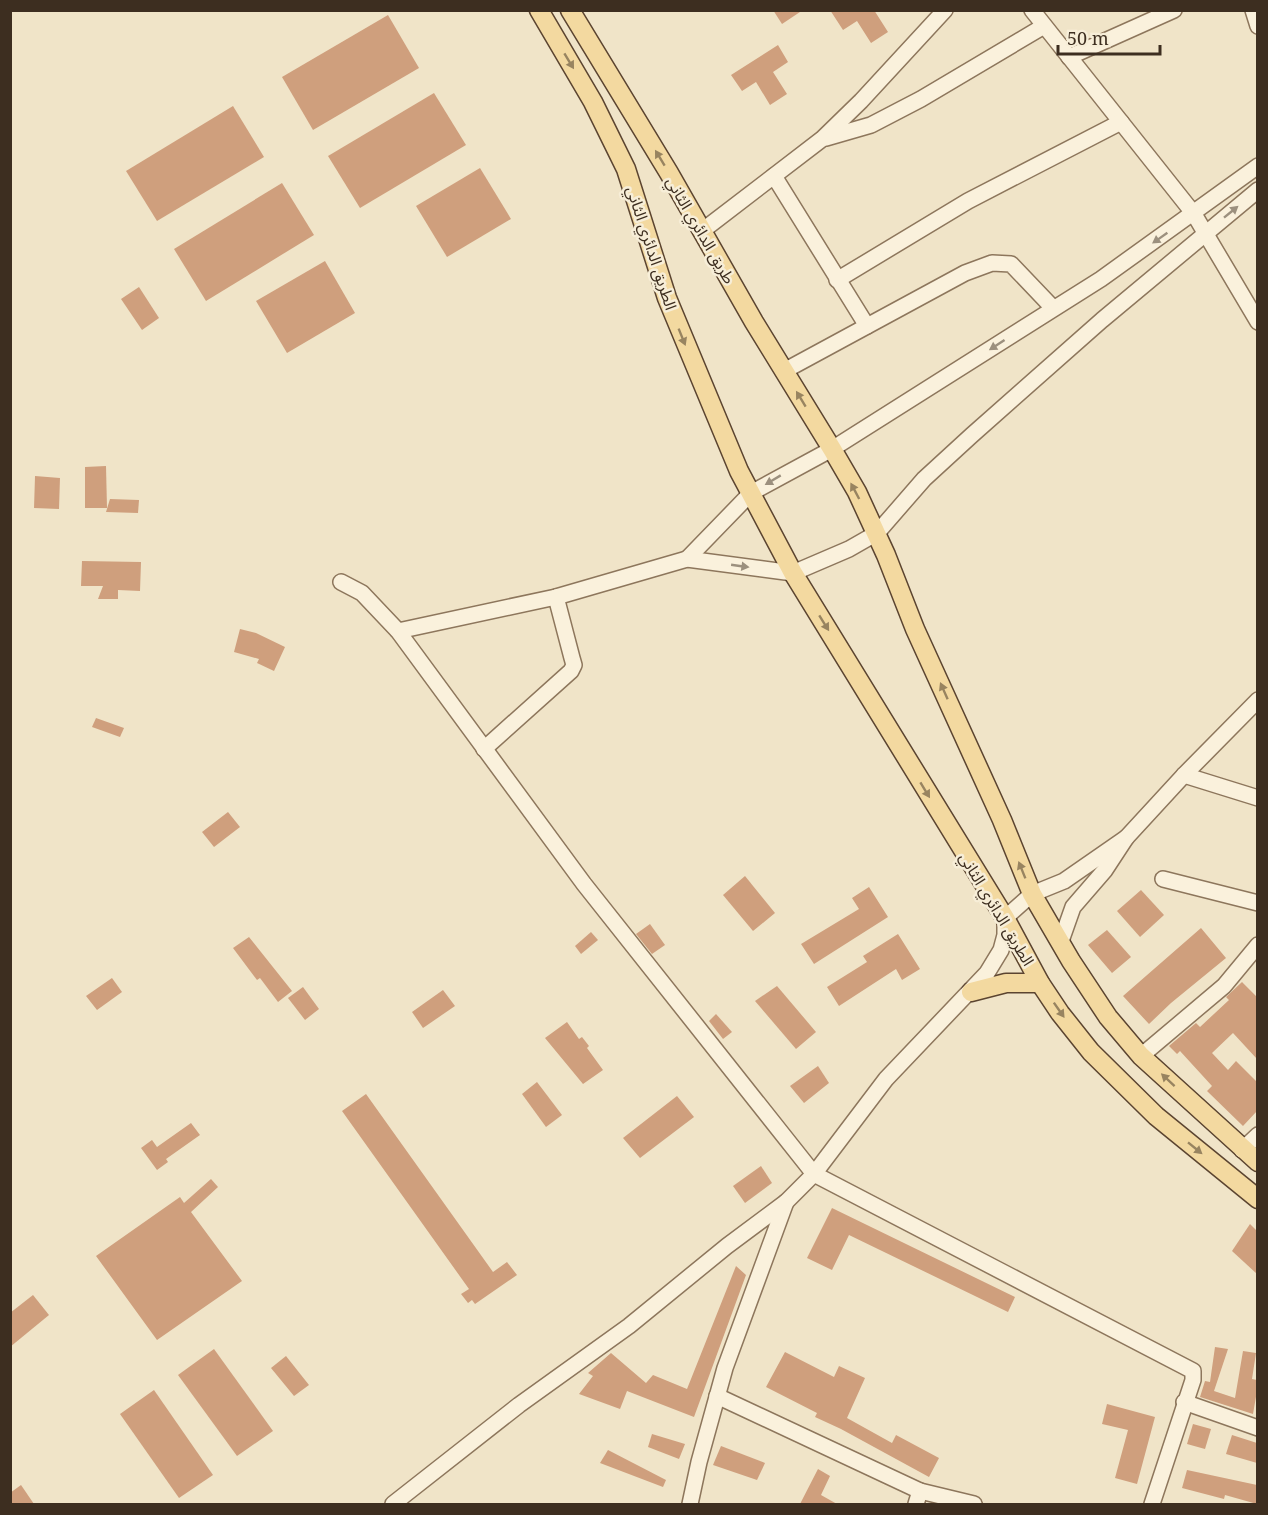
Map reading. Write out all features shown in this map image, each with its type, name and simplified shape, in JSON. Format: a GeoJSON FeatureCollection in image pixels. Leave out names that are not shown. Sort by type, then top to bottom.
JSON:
{"type":"FeatureCollection","features":[{"type":"Feature","properties":{"kind":"main road","name":"الطريق الدائري الثاني"},"geometry":{"type":"LineString","coordinates":[[539,10],[593,102],[626,169],[670,307],[739,471],[793,573],[1005,918],[1040,983],[1091,1052],[1147,1108],[1257,1199]]}},
{"type":"Feature","properties":{"kind":"main road","name":"طريق الدائري الثاني"},"geometry":{"type":"LineString","coordinates":[[570,10],[832,449],[877,533]]}},
{"type":"Feature","properties":{"kind":"main road"},"geometry":{"type":"LineString","coordinates":[[877,533],[915,629],[997,810],[1032,894],[1087,987],[1108,1017],[1141,1056],[1257,1162]]}},
{"type":"Feature","properties":{"kind":"main road"},"geometry":{"type":"LineString","coordinates":[[970,992],[1006,983],[1040,983]]}},
{"type":"Feature","properties":{"kind":"street"},"geometry":{"type":"LineString","coordinates":[[702,231],[822,140],[945,10]]}},
{"type":"Feature","properties":{"kind":"street"},"geometry":{"type":"LineString","coordinates":[[1032,10],[1194,214],[1257,322]]}},
{"type":"Feature","properties":{"kind":"street"},"geometry":{"type":"LineString","coordinates":[[1069,57],[1174,10]]}},
{"type":"Feature","properties":{"kind":"street"},"geometry":{"type":"LineString","coordinates":[[1252,10],[1257,26]]}},
{"type":"Feature","properties":{"kind":"street"},"geometry":{"type":"LineString","coordinates":[[822,140],[871,125],[921,99],[1044,26]]}},
{"type":"Feature","properties":{"kind":"street"},"geometry":{"type":"LineString","coordinates":[[837,280],[968,201],[1121,122]]}},
{"type":"Feature","properties":{"kind":"street"},"geometry":{"type":"LineString","coordinates":[[687,560],[751,493],[832,449],[1101,279],[1194,214],[1257,166]]}},
{"type":"Feature","properties":{"kind":"street"},"geometry":{"type":"LineString","coordinates":[[774,176],[867,326]]}},
{"type":"Feature","properties":{"kind":"street"},"geometry":{"type":"LineString","coordinates":[[398,631],[556,597],[687,560],[793,573],[833,558],[877,533],[924,479],[1102,320],[1257,190]]}},
{"type":"Feature","properties":{"kind":"street"},"geometry":{"type":"LineString","coordinates":[[784,370],[965,273],[992,263],[1011,264],[1053,308]]}},
{"type":"Feature","properties":{"kind":"street"},"geometry":{"type":"LineString","coordinates":[[341,582],[362,593],[398,631],[584,884],[814,1174],[1194,1372],[1152,1504]]}},
{"type":"Feature","properties":{"kind":"street"},"geometry":{"type":"LineString","coordinates":[[484,749],[571,671],[574,665],[556,597]]}},
{"type":"Feature","properties":{"kind":"street"},"geometry":{"type":"LineString","coordinates":[[1061,941],[1073,907],[1105,870],[1126,838],[1257,700]]}},
{"type":"Feature","properties":{"kind":"street"},"geometry":{"type":"LineString","coordinates":[[1184,775],[1257,798]]}},
{"type":"Feature","properties":{"kind":"street"},"geometry":{"type":"LineString","coordinates":[[393,1504],[519,1405],[629,1326],[727,1246],[786,1202],[814,1174],[886,1078],[970,992],[995,962],[1005,935],[1005,918],[1032,894],[1064,880],[1126,838]]}},
{"type":"Feature","properties":{"kind":"street"},"geometry":{"type":"LineString","coordinates":[[1163,879],[1257,903]]}},
{"type":"Feature","properties":{"kind":"street"},"geometry":{"type":"LineString","coordinates":[[1141,1056],[1224,986],[1256,950]]}},
{"type":"Feature","properties":{"kind":"street"},"geometry":{"type":"LineString","coordinates":[[1242,1150],[1257,1135]]}},
{"type":"Feature","properties":{"kind":"street"},"geometry":{"type":"LineString","coordinates":[[690,1504],[717,1396],[744,1313],[786,1202]]}},
{"type":"Feature","properties":{"kind":"street"},"geometry":{"type":"LineString","coordinates":[[717,1396],[918,1498],[974,1504]]}},
{"type":"Feature","properties":{"kind":"street"},"geometry":{"type":"LineString","coordinates":[[1184,1402],[1257,1428]]}},
{"type":"Feature","properties":{"kind":"building"},"geometry":{"type":"Polygon","coordinates":[[[773,10],[803,10],[782,24],[773,10]]]}},
{"type":"Feature","properties":{"kind":"building"},"geometry":{"type":"Polygon","coordinates":[[[830,10],[874,10],[888,32],[871,43],[857,21],[843,30],[830,10]]]}},
{"type":"Feature","properties":{"kind":"building"},"geometry":{"type":"Polygon","coordinates":[[[388,15],[419,68],[313,130],[282,77],[388,15]]]}},
{"type":"Feature","properties":{"kind":"building"},"geometry":{"type":"Polygon","coordinates":[[[778,45],[788,62],[773,72],[787,94],[770,105],[756,82],[742,91],[731,75],[778,45]]]}},
{"type":"Feature","properties":{"kind":"building"},"geometry":{"type":"Polygon","coordinates":[[[434,93],[466,145],[360,208],[328,156],[434,93]]]}},
{"type":"Feature","properties":{"kind":"building"},"geometry":{"type":"Polygon","coordinates":[[[233,106],[264,157],[157,221],[126,171],[233,106]]]}},
{"type":"Feature","properties":{"kind":"building"},"geometry":{"type":"Polygon","coordinates":[[[480,168],[511,219],[447,257],[416,206],[480,168]]]}},
{"type":"Feature","properties":{"kind":"building"},"geometry":{"type":"Polygon","coordinates":[[[282,183],[314,235],[206,301],[174,249],[282,183]]]}},
{"type":"Feature","properties":{"kind":"building"},"geometry":{"type":"Polygon","coordinates":[[[325,261],[355,313],[287,353],[256,301],[325,261]]]}},
{"type":"Feature","properties":{"kind":"building"},"geometry":{"type":"Polygon","coordinates":[[[139,287],[159,318],[142,330],[121,299],[139,287]]]}},
{"type":"Feature","properties":{"kind":"building"},"geometry":{"type":"Polygon","coordinates":[[[106,466],[107,508],[85,508],[85,467],[106,466]]]}},
{"type":"Feature","properties":{"kind":"building"},"geometry":{"type":"Polygon","coordinates":[[[35,476],[60,478],[59,509],[34,508],[35,476]]]}},
{"type":"Feature","properties":{"kind":"building"},"geometry":{"type":"Polygon","coordinates":[[[110,499],[139,500],[138,513],[106,512],[110,499]]]}},
{"type":"Feature","properties":{"kind":"building"},"geometry":{"type":"Polygon","coordinates":[[[82,561],[141,562],[140,591],[118,590],[118,599],[98,599],[103,586],[81,586],[82,561]]]}},
{"type":"Feature","properties":{"kind":"building"},"geometry":{"type":"Polygon","coordinates":[[[240,629],[256,633],[285,647],[274,671],[257,663],[259,659],[234,652],[240,629]]]}},
{"type":"Feature","properties":{"kind":"building"},"geometry":{"type":"Polygon","coordinates":[[[96,718],[124,728],[120,737],[92,727],[96,718]]]}},
{"type":"Feature","properties":{"kind":"building"},"geometry":{"type":"Polygon","coordinates":[[[228,812],[240,827],[214,847],[202,832],[228,812]]]}},
{"type":"Feature","properties":{"kind":"building"},"geometry":{"type":"Polygon","coordinates":[[[745,876],[775,913],[753,931],[723,895],[745,876]]]}},
{"type":"Feature","properties":{"kind":"building"},"geometry":{"type":"Polygon","coordinates":[[[869,887],[888,917],[814,964],[801,944],[859,909],[852,898],[869,887]]]}},
{"type":"Feature","properties":{"kind":"building"},"geometry":{"type":"Polygon","coordinates":[[[1141,890],[1164,915],[1140,937],[1117,911],[1141,890]]]}},
{"type":"Feature","properties":{"kind":"building"},"geometry":{"type":"Polygon","coordinates":[[[650,924],[665,945],[652,954],[636,934],[650,924]]]}},
{"type":"Feature","properties":{"kind":"building"},"geometry":{"type":"Polygon","coordinates":[[[1201,928],[1226,958],[1149,1024],[1123,996],[1201,928]]]}},
{"type":"Feature","properties":{"kind":"building"},"geometry":{"type":"Polygon","coordinates":[[[1107,930],[1131,957],[1112,973],[1088,945],[1107,930]]]}},
{"type":"Feature","properties":{"kind":"building"},"geometry":{"type":"Polygon","coordinates":[[[591,932],[598,940],[581,954],[575,946],[591,932]]]}},
{"type":"Feature","properties":{"kind":"building"},"geometry":{"type":"Polygon","coordinates":[[[898,934],[920,969],[902,980],[896,969],[839,1006],[827,987],[867,962],[863,956],[898,934]]]}},
{"type":"Feature","properties":{"kind":"building"},"geometry":{"type":"Polygon","coordinates":[[[249,937],[292,991],[278,1002],[260,978],[257,980],[233,948],[249,937]]]}},
{"type":"Feature","properties":{"kind":"building"},"geometry":{"type":"Polygon","coordinates":[[[112,978],[122,992],[97,1010],[86,996],[112,978]]]}},
{"type":"Feature","properties":{"kind":"building"},"geometry":{"type":"Polygon","coordinates":[[[1242,982],[1257,997],[1257,1059],[1233,1033],[1212,1053],[1228,1070],[1236,1061],[1257,1082],[1257,1111],[1243,1126],[1207,1091],[1212,1086],[1180,1051],[1177,1054],[1169,1046],[1196,1023],[1200,1027],[1229,1000],[1226,997],[1242,982]]]}},
{"type":"Feature","properties":{"kind":"building"},"geometry":{"type":"Polygon","coordinates":[[[777,986],[816,1032],[796,1049],[755,1001],[777,986]]]}},
{"type":"Feature","properties":{"kind":"building"},"geometry":{"type":"Polygon","coordinates":[[[303,987],[319,1009],[305,1020],[288,998],[303,987]]]}},
{"type":"Feature","properties":{"kind":"building"},"geometry":{"type":"Polygon","coordinates":[[[443,990],[455,1006],[423,1028],[412,1012],[443,990]]]}},
{"type":"Feature","properties":{"kind":"building"},"geometry":{"type":"Polygon","coordinates":[[[716,1014],[732,1032],[723,1039],[709,1021],[716,1014]]]}},
{"type":"Feature","properties":{"kind":"building"},"geometry":{"type":"Polygon","coordinates":[[[567,1022],[579,1039],[582,1037],[589,1046],[587,1048],[603,1070],[583,1084],[545,1038],[567,1022]]]}},
{"type":"Feature","properties":{"kind":"building"},"geometry":{"type":"Polygon","coordinates":[[[818,1066],[829,1083],[804,1103],[790,1086],[818,1066]]]}},
{"type":"Feature","properties":{"kind":"building"},"geometry":{"type":"Polygon","coordinates":[[[537,1082],[562,1115],[546,1127],[522,1094],[537,1082]]]}},
{"type":"Feature","properties":{"kind":"building"},"geometry":{"type":"Polygon","coordinates":[[[366,1094],[493,1272],[507,1262],[517,1275],[475,1304],[472,1300],[468,1303],[461,1294],[469,1289],[342,1111],[366,1094]]]}},
{"type":"Feature","properties":{"kind":"building"},"geometry":{"type":"Polygon","coordinates":[[[677,1096],[694,1117],[640,1158],[623,1138],[677,1096]]]}},
{"type":"Feature","properties":{"kind":"building"},"geometry":{"type":"Polygon","coordinates":[[[191,1123],[200,1135],[166,1159],[168,1162],[157,1170],[141,1148],[152,1140],[157,1147],[191,1123]]]}},
{"type":"Feature","properties":{"kind":"building"},"geometry":{"type":"Polygon","coordinates":[[[761,1166],[772,1183],[745,1203],[733,1186],[761,1166]]]}},
{"type":"Feature","properties":{"kind":"building"},"geometry":{"type":"Polygon","coordinates":[[[211,1179],[218,1187],[191,1212],[242,1281],[157,1340],[96,1256],[180,1197],[184,1203],[211,1179]]]}},
{"type":"Feature","properties":{"kind":"building"},"geometry":{"type":"Polygon","coordinates":[[[832,1208],[1015,1297],[1008,1312],[849,1235],[832,1270],[807,1258],[832,1208]]]}},
{"type":"Feature","properties":{"kind":"building"},"geometry":{"type":"Polygon","coordinates":[[[1250,1224],[1257,1231],[1257,1274],[1232,1251],[1250,1224]]]}},
{"type":"Feature","properties":{"kind":"building"},"geometry":{"type":"Polygon","coordinates":[[[736,1266],[746,1275],[694,1417],[627,1391],[620,1409],[579,1394],[593,1376],[588,1373],[611,1353],[646,1383],[653,1375],[687,1389],[736,1266]]]}},
{"type":"Feature","properties":{"kind":"building"},"geometry":{"type":"Polygon","coordinates":[[[33,1295],[49,1315],[10,1347],[10,1313],[33,1295]]]}},
{"type":"Feature","properties":{"kind":"building"},"geometry":{"type":"Polygon","coordinates":[[[1215,1347],[1228,1349],[1214,1391],[1235,1398],[1243,1351],[1256,1353],[1252,1379],[1257,1380],[1257,1391],[1253,1414],[1200,1397],[1205,1381],[1210,1382],[1215,1347]]]}},
{"type":"Feature","properties":{"kind":"building"},"geometry":{"type":"Polygon","coordinates":[[[214,1349],[273,1431],[237,1456],[178,1375],[214,1349]]]}},
{"type":"Feature","properties":{"kind":"building"},"geometry":{"type":"Polygon","coordinates":[[[785,1352],[834,1377],[839,1366],[865,1378],[847,1418],[892,1443],[896,1435],[939,1458],[929,1477],[815,1417],[817,1413],[766,1387],[785,1352]]]}},
{"type":"Feature","properties":{"kind":"building"},"geometry":{"type":"Polygon","coordinates":[[[286,1356],[309,1385],[294,1396],[271,1368],[286,1356]]]}},
{"type":"Feature","properties":{"kind":"building"},"geometry":{"type":"Polygon","coordinates":[[[154,1390],[213,1475],[179,1498],[120,1414],[154,1390]]]}},
{"type":"Feature","properties":{"kind":"building"},"geometry":{"type":"Polygon","coordinates":[[[1107,1404],[1155,1417],[1137,1484],[1115,1478],[1128,1430],[1102,1424],[1107,1404]]]}},
{"type":"Feature","properties":{"kind":"building"},"geometry":{"type":"Polygon","coordinates":[[[1193,1424],[1211,1429],[1205,1449],[1187,1444],[1193,1424]]]}},
{"type":"Feature","properties":{"kind":"building"},"geometry":{"type":"Polygon","coordinates":[[[652,1434],[685,1444],[679,1459],[648,1447],[652,1434]]]}},
{"type":"Feature","properties":{"kind":"building"},"geometry":{"type":"Polygon","coordinates":[[[1232,1435],[1257,1443],[1257,1463],[1226,1454],[1232,1435]]]}},
{"type":"Feature","properties":{"kind":"building"},"geometry":{"type":"Polygon","coordinates":[[[721,1446],[765,1463],[757,1480],[713,1465],[721,1446]]]}},
{"type":"Feature","properties":{"kind":"building"},"geometry":{"type":"Polygon","coordinates":[[[608,1450],[666,1480],[663,1487],[600,1463],[608,1450]]]}},
{"type":"Feature","properties":{"kind":"building"},"geometry":{"type":"Polygon","coordinates":[[[818,1469],[830,1476],[821,1495],[837,1504],[800,1504],[818,1469]]]}},
{"type":"Feature","properties":{"kind":"building"},"geometry":{"type":"Polygon","coordinates":[[[1187,1470],[1257,1485],[1257,1504],[1225,1495],[1224,1499],[1182,1488],[1187,1470]]]}},
{"type":"Feature","properties":{"kind":"building"},"geometry":{"type":"Polygon","coordinates":[[[21,1485],[34,1504],[10,1504],[10,1493],[21,1485]]]}}]}
